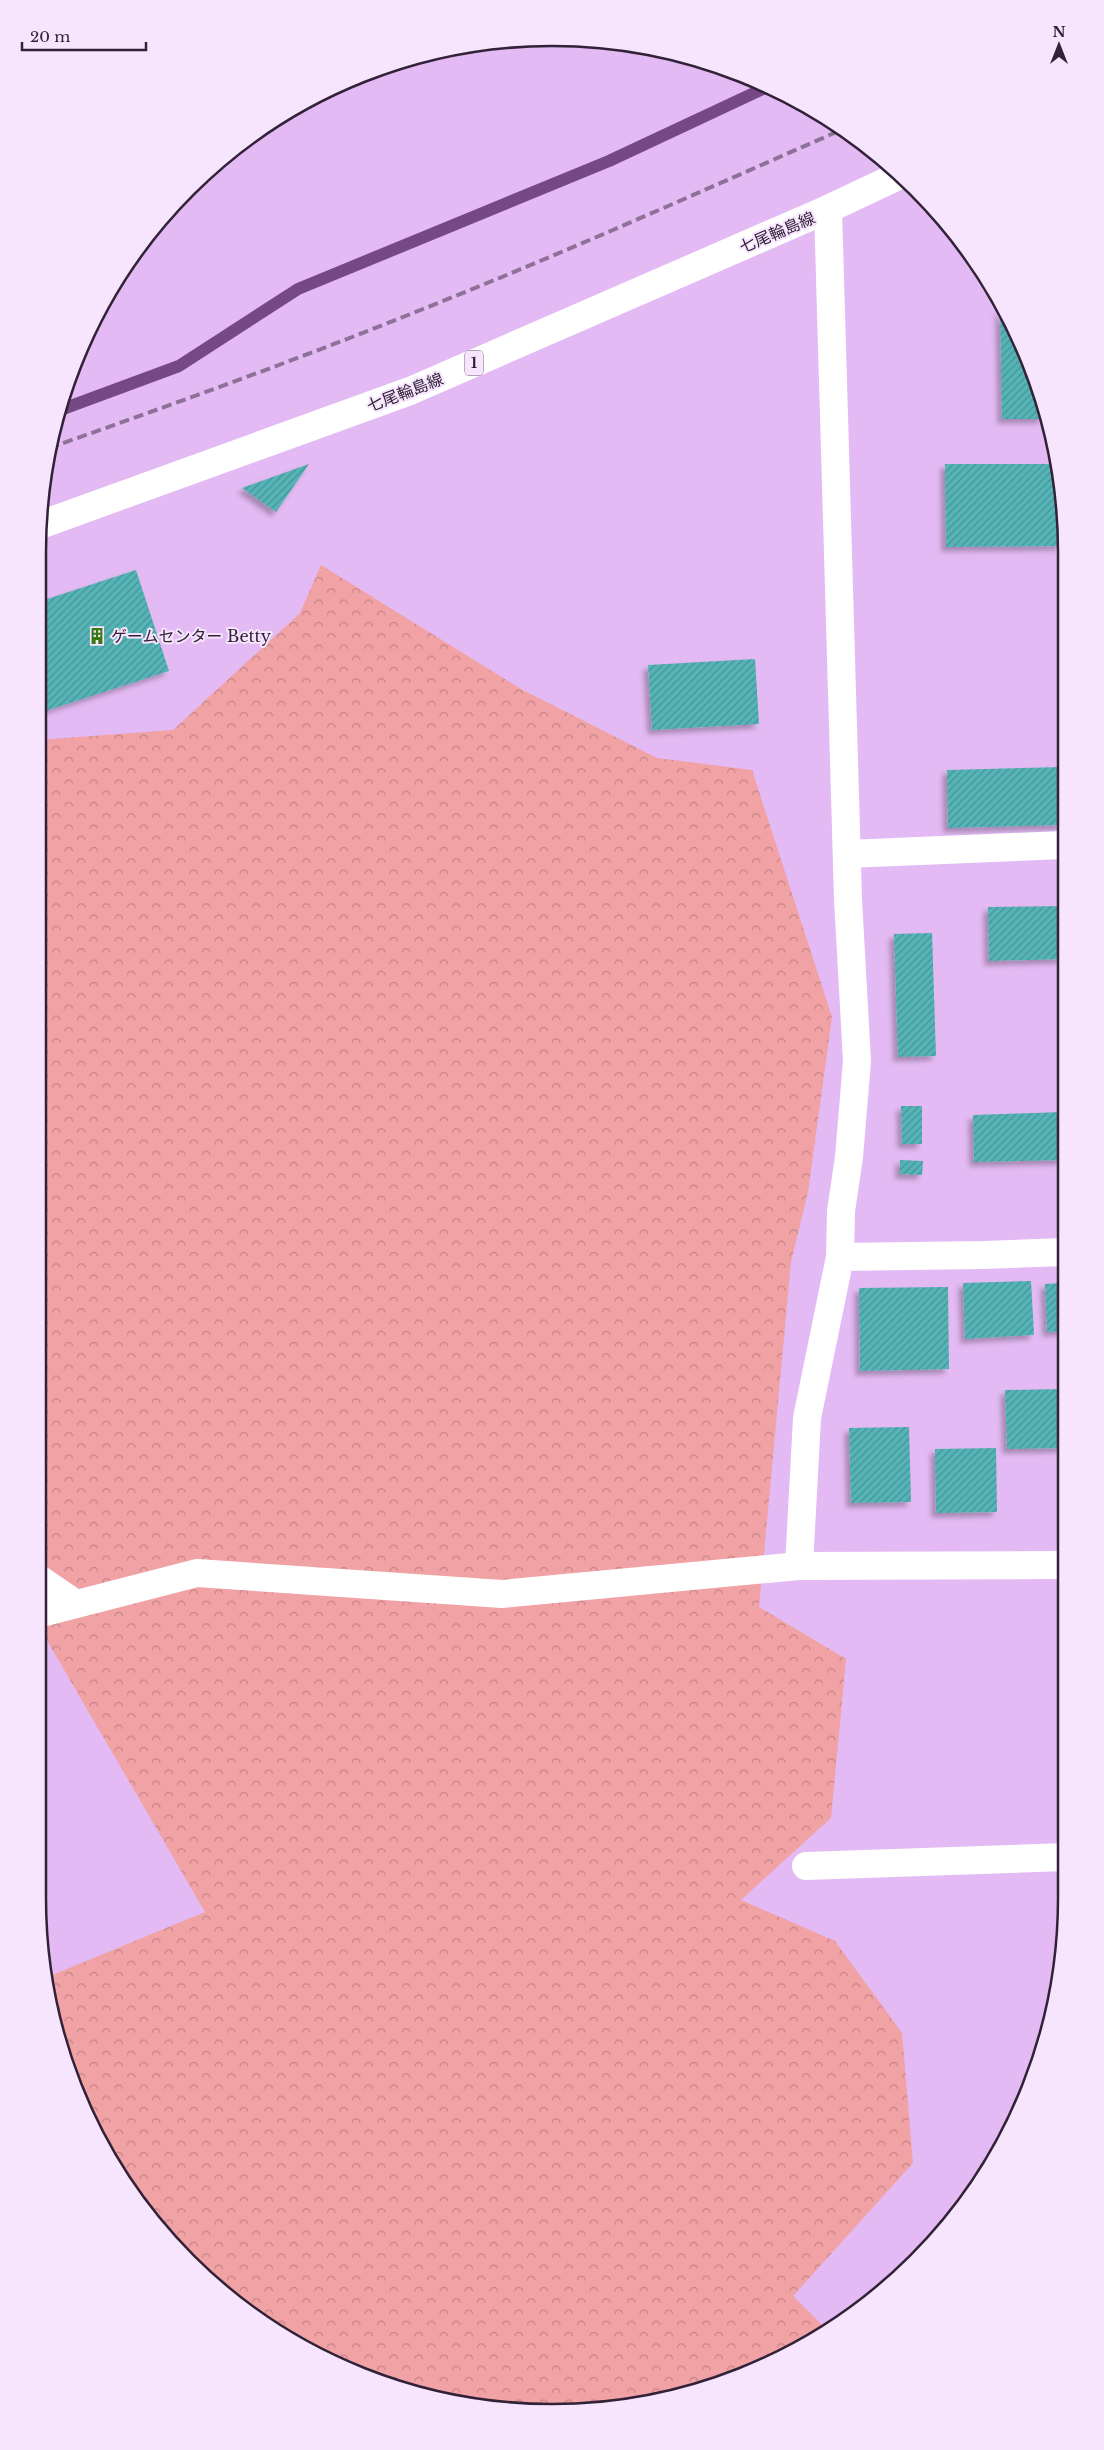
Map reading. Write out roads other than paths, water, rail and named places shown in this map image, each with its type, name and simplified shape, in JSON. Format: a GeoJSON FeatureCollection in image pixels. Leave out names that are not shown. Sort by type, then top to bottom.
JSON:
{"type":"FeatureCollection","features":[{"type":"Feature","properties":{"kind":"street","name":"七尾輪島線"},"geometry":{"type":"LineString","coordinates":[[47,523],[410,391],[828,210],[893,179]]}},
{"type":"Feature","properties":{"kind":"street"},"geometry":{"type":"LineString","coordinates":[[799,1566],[807,1418],[840,1257],[841,1211],[849,1157],[857,1061],[847,854],[828,210]]}},
{"type":"Feature","properties":{"kind":"street"},"geometry":{"type":"LineString","coordinates":[[847,854],[1058,845]]}},
{"type":"Feature","properties":{"kind":"street"},"geometry":{"type":"LineString","coordinates":[[840,1257],[1058,1252]]}},
{"type":"Feature","properties":{"kind":"street"},"geometry":{"type":"LineString","coordinates":[[46,1612],[197,1573],[502,1594],[799,1566],[1058,1564]]}},
{"type":"Feature","properties":{"kind":"street"},"geometry":{"type":"LineString","coordinates":[[46,1583],[76,1604]]}},
{"type":"Feature","properties":{"kind":"street"},"geometry":{"type":"LineString","coordinates":[[806,1866],[1058,1857]]}},
{"type":"Feature","properties":{"kind":"waterway"},"geometry":{"type":"LineString","coordinates":[[67,407],[179,366],[298,289],[609,161],[759,91]]}},
{"type":"Feature","properties":{"kind":"railway"},"geometry":{"type":"LineString","coordinates":[[58,445],[330,346],[476,288],[835,133]]}},
{"type":"Feature","properties":{"kind":"place","name":"ゲームセンター Betty"},"geometry":{"type":"Point","coordinates":[97,636]}}]}
